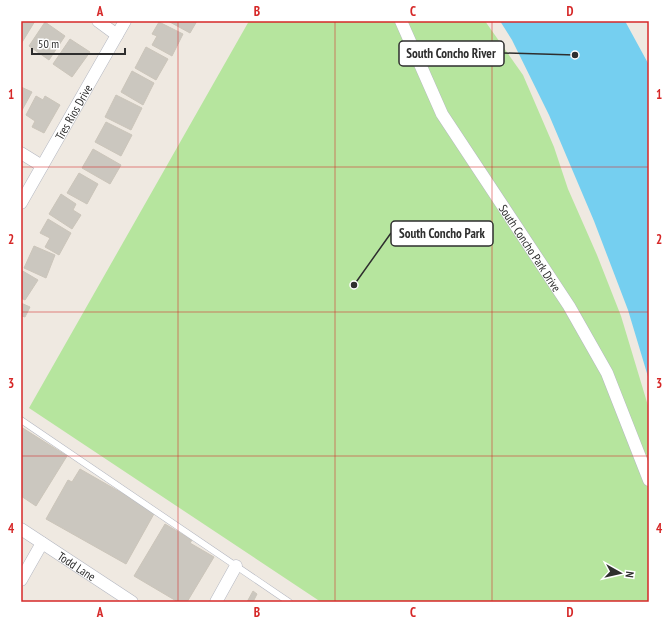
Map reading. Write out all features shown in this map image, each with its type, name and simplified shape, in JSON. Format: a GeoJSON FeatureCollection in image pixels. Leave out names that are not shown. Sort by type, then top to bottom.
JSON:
{"type":"FeatureCollection","features":[{"type":"Feature","properties":{"kind":"street"},"geometry":{"type":"LineString","coordinates":[[98,21],[117,35]]}},
{"type":"Feature","properties":{"kind":"street","name":"Tres Rios Drive"},"geometry":{"type":"LineString","coordinates":[[21,203],[125,21]]}},
{"type":"Feature","properties":{"kind":"street","name":"South Concho Park Drive"},"geometry":{"type":"LineString","coordinates":[[401,21],[442,114],[569,306],[606,373],[649,480]]}},
{"type":"Feature","properties":{"kind":"street"},"geometry":{"type":"LineString","coordinates":[[21,153],[42,166]]}},
{"type":"Feature","properties":{"kind":"street","name":"Todd Lane"},"geometry":{"type":"LineString","coordinates":[[21,529],[132,602]]}},
{"type":"Feature","properties":{"kind":"street"},"geometry":{"type":"LineString","coordinates":[[21,580],[42,543]]}},
{"type":"Feature","properties":{"kind":"street"},"geometry":{"type":"LineString","coordinates":[[216,602],[236,566]]}},
{"type":"Feature","properties":{"kind":"lane"},"geometry":{"type":"LineString","coordinates":[[21,420],[289,602]]}},
{"type":"Feature","properties":{"kind":"green space"},"geometry":{"type":"Polygon","coordinates":[[[249,21],[485,21],[523,75],[554,147],[568,189],[597,255],[621,316],[649,409],[649,602],[321,602],[29,408],[249,21]]]}},
{"type":"Feature","properties":{"kind":"water"},"geometry":{"type":"Polygon","coordinates":[[[500,21],[625,21],[649,65],[649,380],[628,310],[594,221],[549,115],[512,40],[500,21]]]}},
{"type":"Feature","properties":{"kind":"building"},"geometry":{"type":"Polygon","coordinates":[[[21,21],[35,21],[21,44],[21,21]]]}},
{"type":"Feature","properties":{"kind":"building"},"geometry":{"type":"Polygon","coordinates":[[[168,21],[197,21],[190,33],[168,21]]]}},
{"type":"Feature","properties":{"kind":"building"},"geometry":{"type":"Polygon","coordinates":[[[45,22],[65,36],[49,60],[29,46],[45,22]]]}},
{"type":"Feature","properties":{"kind":"building"},"geometry":{"type":"Polygon","coordinates":[[[159,22],[183,34],[172,56],[152,45],[157,36],[152,34],[159,22]]]}},
{"type":"Feature","properties":{"kind":"building"},"geometry":{"type":"Polygon","coordinates":[[[70,39],[90,52],[72,77],[53,64],[70,39]]]}},
{"type":"Feature","properties":{"kind":"building"},"geometry":{"type":"Polygon","coordinates":[[[146,47],[168,59],[156,80],[135,68],[146,47]]]}},
{"type":"Feature","properties":{"kind":"building"},"geometry":{"type":"Polygon","coordinates":[[[132,71],[154,83],[143,105],[121,92],[132,71]]]}},
{"type":"Feature","properties":{"kind":"building"},"geometry":{"type":"Polygon","coordinates":[[[21,87],[32,92],[21,112],[21,87]]]}},
{"type":"Feature","properties":{"kind":"building"},"geometry":{"type":"Polygon","coordinates":[[[116,95],[142,108],[131,130],[105,117],[116,95]]]}},
{"type":"Feature","properties":{"kind":"building"},"geometry":{"type":"Polygon","coordinates":[[[36,96],[43,100],[45,96],[60,105],[44,133],[32,127],[35,121],[26,115],[36,96]]]}},
{"type":"Feature","properties":{"kind":"building"},"geometry":{"type":"Polygon","coordinates":[[[106,122],[132,135],[121,156],[95,142],[106,122]]]}},
{"type":"Feature","properties":{"kind":"building"},"geometry":{"type":"Polygon","coordinates":[[[93,149],[121,165],[110,184],[82,168],[93,149]]]}},
{"type":"Feature","properties":{"kind":"building"},"geometry":{"type":"Polygon","coordinates":[[[79,173],[98,184],[87,204],[67,193],[79,173]]]}},
{"type":"Feature","properties":{"kind":"building"},"geometry":{"type":"Polygon","coordinates":[[[61,194],[76,204],[73,210],[81,215],[72,229],[49,214],[61,194]]]}},
{"type":"Feature","properties":{"kind":"building"},"geometry":{"type":"Polygon","coordinates":[[[48,219],[71,233],[59,255],[45,247],[50,238],[40,233],[48,219]]]}},
{"type":"Feature","properties":{"kind":"building"},"geometry":{"type":"Polygon","coordinates":[[[34,246],[55,255],[46,278],[24,268],[34,246]]]}},
{"type":"Feature","properties":{"kind":"building"},"geometry":{"type":"Polygon","coordinates":[[[21,270],[38,280],[25,300],[21,298],[21,270]]]}},
{"type":"Feature","properties":{"kind":"building"},"geometry":{"type":"Polygon","coordinates":[[[21,303],[30,307],[25,317],[22,316],[21,318],[21,303]]]}},
{"type":"Feature","properties":{"kind":"building"},"geometry":{"type":"Polygon","coordinates":[[[21,427],[67,456],[36,506],[21,496],[21,427]]]}},
{"type":"Feature","properties":{"kind":"building"},"geometry":{"type":"Polygon","coordinates":[[[80,469],[155,512],[126,564],[46,519],[68,480],[72,482],[80,469]]]}},
{"type":"Feature","properties":{"kind":"building"},"geometry":{"type":"Polygon","coordinates":[[[165,524],[192,540],[190,543],[214,557],[187,602],[178,602],[134,576],[165,524]]]}},
{"type":"Feature","properties":{"kind":"building"},"geometry":{"type":"Polygon","coordinates":[[[253,591],[257,594],[253,602],[247,602],[253,591]]]}},
{"type":"Feature","properties":{"kind":"place","name":"South Concho River"},"geometry":{"type":"Point","coordinates":[575,55]}},
{"type":"Feature","properties":{"kind":"place","name":"South Concho Park"},"geometry":{"type":"Point","coordinates":[354,285]}}]}
